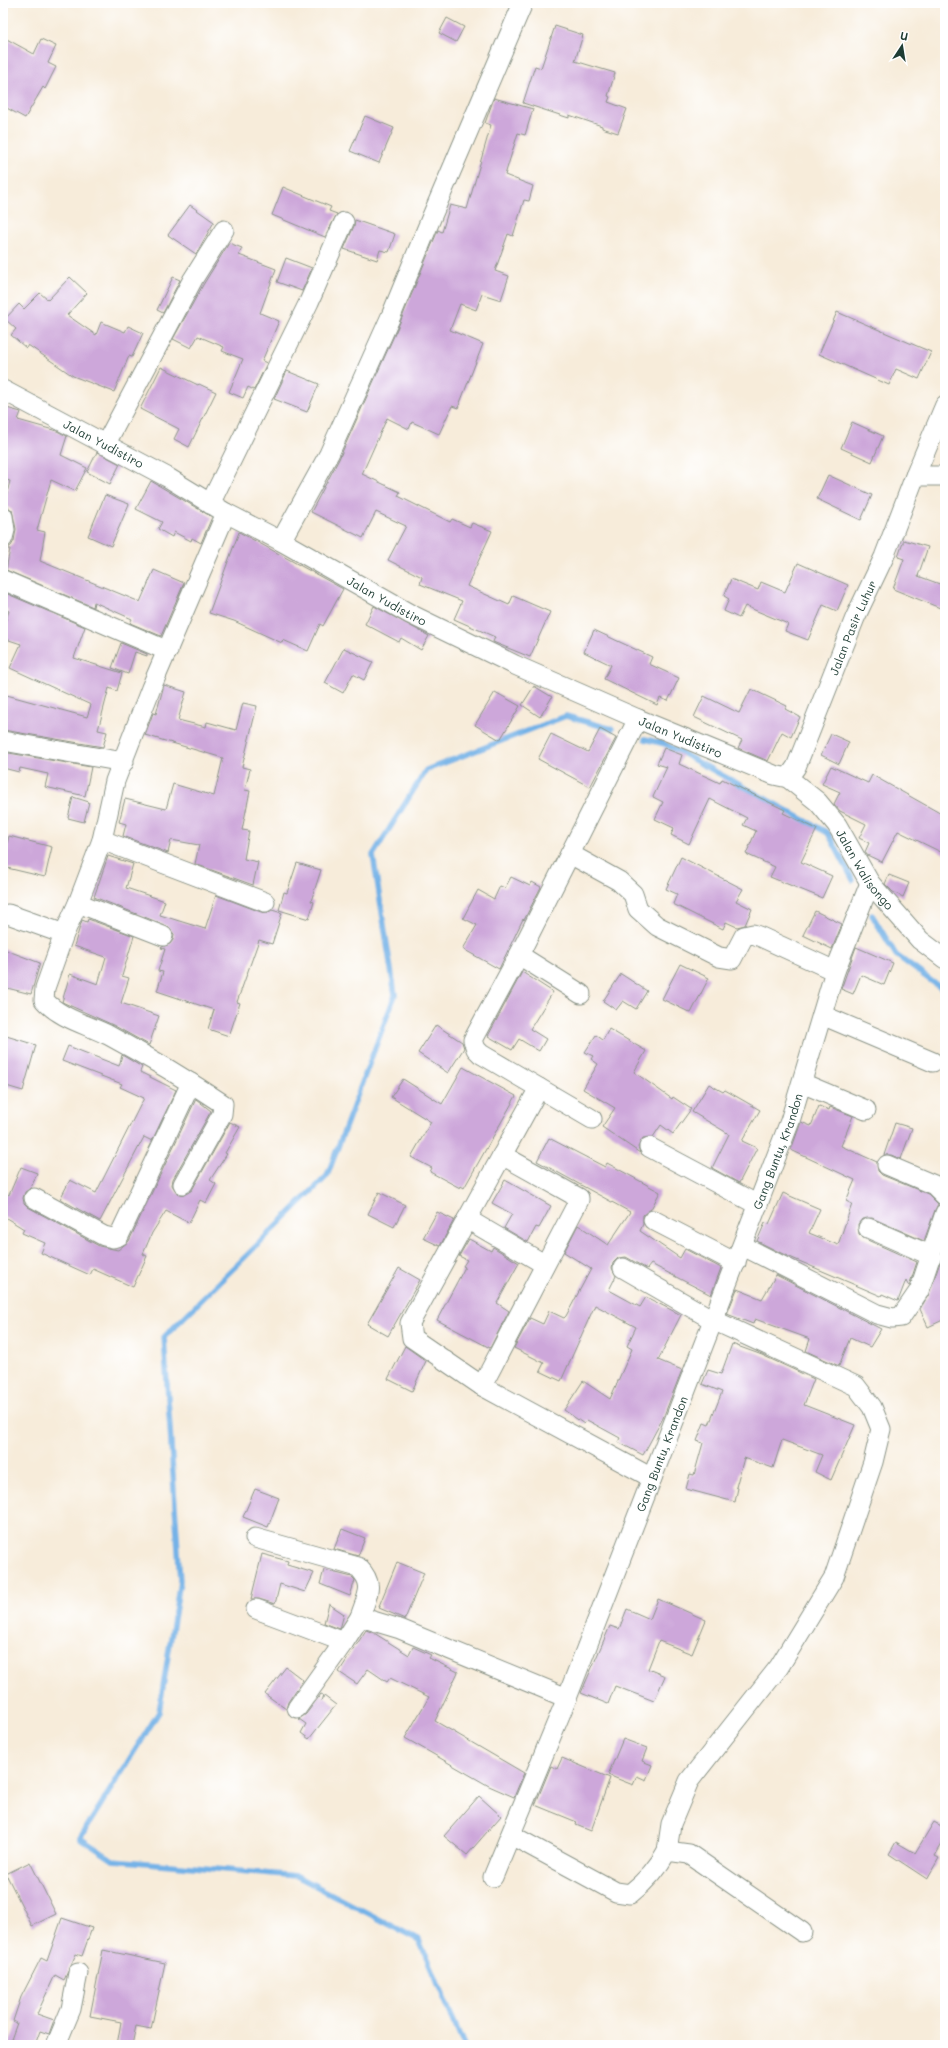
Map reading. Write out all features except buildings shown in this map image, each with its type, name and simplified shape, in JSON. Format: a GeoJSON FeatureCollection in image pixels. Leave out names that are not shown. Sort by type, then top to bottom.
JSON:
{"type":"FeatureCollection","features":[{"type":"Feature","properties":{"kind":"street"},"geometry":{"type":"LineString","coordinates":[[281,541],[329,454],[381,338],[523,3]]}},
{"type":"Feature","properties":{"kind":"street"},"geometry":{"type":"LineString","coordinates":[[210,504],[305,309],[344,222]]}},
{"type":"Feature","properties":{"kind":"street"},"geometry":{"type":"LineString","coordinates":[[105,444],[193,279],[224,230]]}},
{"type":"Feature","properties":{"kind":"street","name":"Jalan Yudistiro"},"geometry":{"type":"LineString","coordinates":[[3,390],[167,477],[226,513],[281,541],[417,617],[514,665],[638,719],[774,774],[788,778]]}},
{"type":"Feature","properties":{"kind":"street","name":"Jalan Pasir Luhur"},"geometry":{"type":"LineString","coordinates":[[788,778],[796,767],[855,618],[884,557],[914,476],[945,405]]}},
{"type":"Feature","properties":{"kind":"street"},"geometry":{"type":"LineString","coordinates":[[914,476],[945,476]]}},
{"type":"Feature","properties":{"kind":"street"},"geometry":{"type":"LineString","coordinates":[[183,1184],[222,1114],[224,1108],[223,1104],[191,1083],[107,1035],[54,1011],[44,1000],[45,988],[64,934],[78,903],[102,840],[115,781],[124,762],[151,688],[226,513]]}},
{"type":"Feature","properties":{"kind":"street"},"geometry":{"type":"LineString","coordinates":[[3,516],[3,538]]}},
{"type":"Feature","properties":{"kind":"street"},"geometry":{"type":"LineString","coordinates":[[3,580],[168,651]]}},
{"type":"Feature","properties":{"kind":"street"},"geometry":{"type":"LineString","coordinates":[[592,1119],[481,1054],[473,1043],[474,1036],[519,955],[638,719]]}},
{"type":"Feature","properties":{"kind":"street"},"geometry":{"type":"LineString","coordinates":[[3,741],[124,762]]}},
{"type":"Feature","properties":{"kind":"street","name":"Jalan Walisongo"},"geometry":{"type":"LineString","coordinates":[[788,778],[818,802],[837,825],[870,883],[920,940],[945,959]]}},
{"type":"Feature","properties":{"kind":"street"},"geometry":{"type":"LineString","coordinates":[[102,840],[265,902]]}},
{"type":"Feature","properties":{"kind":"street"},"geometry":{"type":"LineString","coordinates":[[570,854],[619,881],[633,894],[638,909],[657,926],[719,957],[732,959],[744,936],[753,934],[835,971]]}},
{"type":"Feature","properties":{"kind":"street","name":"Gang Buntu, Krandon"},"geometry":{"type":"LineString","coordinates":[[493,1877],[567,1698],[790,1121],[835,971],[870,883]]}},
{"type":"Feature","properties":{"kind":"street"},"geometry":{"type":"LineString","coordinates":[[78,903],[163,936]]}},
{"type":"Feature","properties":{"kind":"street"},"geometry":{"type":"LineString","coordinates":[[8,914],[64,934]]}},
{"type":"Feature","properties":{"kind":"street"},"geometry":{"type":"LineString","coordinates":[[519,955],[581,994]]}},
{"type":"Feature","properties":{"kind":"street"},"geometry":{"type":"LineString","coordinates":[[822,1015],[933,1062]]}},
{"type":"Feature","properties":{"kind":"street"},"geometry":{"type":"LineString","coordinates":[[34,1198],[104,1236],[112,1238],[119,1236],[191,1083]]}},
{"type":"Feature","properties":{"kind":"street"},"geometry":{"type":"LineString","coordinates":[[802,1083],[866,1110]]}},
{"type":"Feature","properties":{"kind":"street"},"geometry":{"type":"LineString","coordinates":[[539,1088],[410,1323],[412,1338],[482,1386],[652,1478]]}},
{"type":"Feature","properties":{"kind":"street"},"geometry":{"type":"LineString","coordinates":[[649,1147],[758,1205]]}},
{"type":"Feature","properties":{"kind":"street"},"geometry":{"type":"LineString","coordinates":[[482,1386],[544,1264],[578,1202],[578,1198],[502,1155]]}},
{"type":"Feature","properties":{"kind":"street"},"geometry":{"type":"LineString","coordinates":[[887,1165],[934,1185],[945,1196]]}},
{"type":"Feature","properties":{"kind":"street"},"geometry":{"type":"LineString","coordinates":[[653,1220],[871,1312],[892,1318],[901,1317],[919,1291],[945,1214]]}},
{"type":"Feature","properties":{"kind":"street"},"geometry":{"type":"LineString","coordinates":[[467,1220],[544,1264]]}},
{"type":"Feature","properties":{"kind":"street"},"geometry":{"type":"LineString","coordinates":[[868,1228],[932,1256]]}},
{"type":"Feature","properties":{"kind":"street"},"geometry":{"type":"LineString","coordinates":[[511,1835],[616,1892],[626,1895],[630,1894],[647,1879],[661,1863],[667,1851],[672,1824],[689,1781],[779,1667],[834,1577],[872,1462],[881,1429],[872,1407],[856,1386],[713,1320],[623,1268]]}},
{"type":"Feature","properties":{"kind":"street"},"geometry":{"type":"LineString","coordinates":[[255,1538],[358,1567],[367,1576],[369,1588],[360,1616],[344,1642],[297,1708]]}},
{"type":"Feature","properties":{"kind":"street"},"geometry":{"type":"LineString","coordinates":[[256,1609],[344,1642]]}},
{"type":"Feature","properties":{"kind":"street"},"geometry":{"type":"LineString","coordinates":[[360,1616],[400,1629],[567,1698]]}},
{"type":"Feature","properties":{"kind":"street"},"geometry":{"type":"LineString","coordinates":[[667,1851],[689,1854],[802,1932]]}},
{"type":"Feature","properties":{"kind":"street"},"geometry":{"type":"LineString","coordinates":[[56,2045],[71,2009],[78,1973]]}},
{"type":"Feature","properties":{"kind":"waterway"},"geometry":{"type":"LineString","coordinates":[[464,2045],[419,1940],[297,1876],[113,1860],[80,1838],[159,1712],[180,1581],[164,1337],[327,1176],[395,995],[373,855],[426,770],[566,716],[612,729]]}},
{"type":"Feature","properties":{"kind":"waterway"},"geometry":{"type":"LineString","coordinates":[[645,739],[665,744],[828,833],[853,880]]}},
{"type":"Feature","properties":{"kind":"waterway"},"geometry":{"type":"LineString","coordinates":[[872,915],[896,955],[945,991]]}}]}
